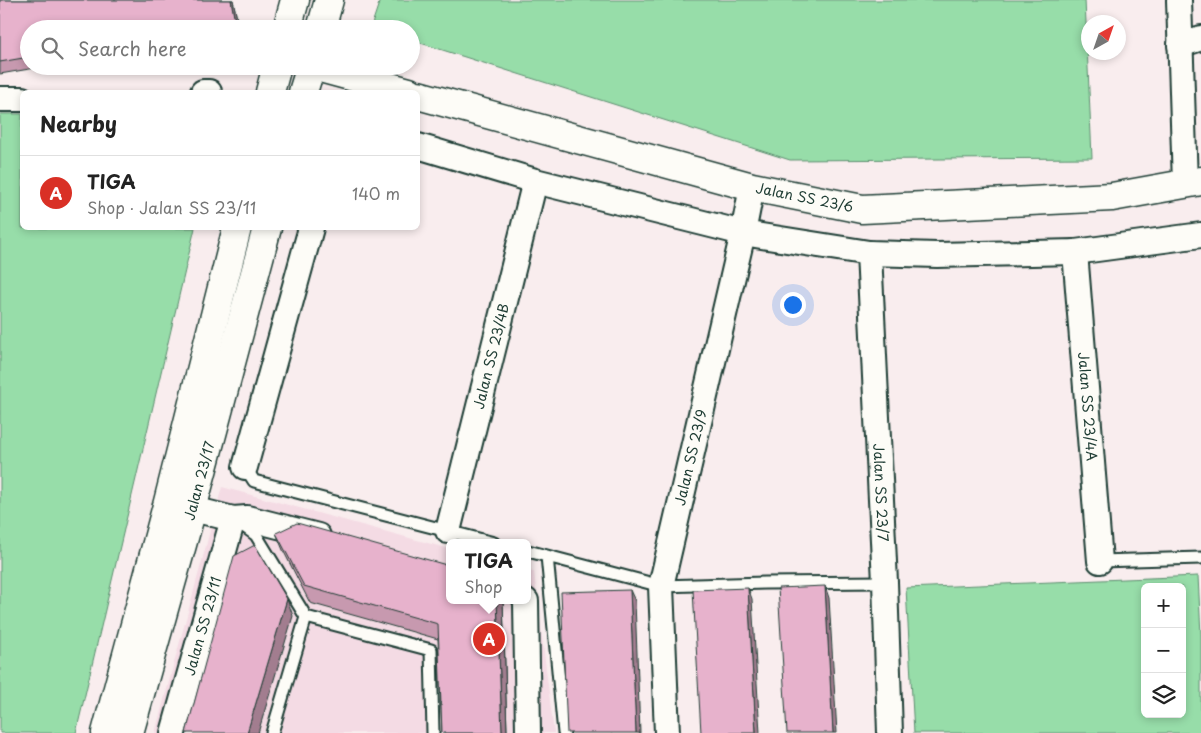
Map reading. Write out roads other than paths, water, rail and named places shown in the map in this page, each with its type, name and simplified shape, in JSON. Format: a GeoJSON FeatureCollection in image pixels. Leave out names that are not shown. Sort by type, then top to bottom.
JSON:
{"type":"FeatureCollection","features":[{"type":"Feature","properties":{"kind":"street"},"geometry":{"type":"LineString","coordinates":[[289,20],[295,0]]}},
{"type":"Feature","properties":{"kind":"street"},"geometry":{"type":"LineString","coordinates":[[323,20],[329,0]]}},
{"type":"Feature","properties":{"kind":"street"},"geometry":{"type":"LineString","coordinates":[[1179,0],[1191,41],[1193,183]]}},
{"type":"Feature","properties":{"kind":"street"},"geometry":{"type":"LineString","coordinates":[[271,90],[275,75]]}},
{"type":"Feature","properties":{"kind":"street"},"geometry":{"type":"LineString","coordinates":[[305,90],[309,75]]}},
{"type":"Feature","properties":{"kind":"street"},"geometry":{"type":"LineString","coordinates":[[346,75],[402,90]]}},
{"type":"Feature","properties":{"kind":"street","name":"Jalan SS 23/6"},"geometry":{"type":"LineString","coordinates":[[420,96],[752,187],[862,209],[1112,197],[1193,183]]}},
{"type":"Feature","properties":{"kind":"street"},"geometry":{"type":"LineString","coordinates":[[0,100],[20,99]]}},
{"type":"Feature","properties":{"kind":"street"},"geometry":{"type":"LineString","coordinates":[[420,147],[536,181],[743,233],[869,253],[937,255],[1075,252],[1201,235]]}},
{"type":"Feature","properties":{"kind":"street","name":"Jalan SS 23/4B"},"geometry":{"type":"LineString","coordinates":[[448,531],[536,181]]}},
{"type":"Feature","properties":{"kind":"street","name":"Jalan SS 23/9"},"geometry":{"type":"LineString","coordinates":[[667,733],[661,586],[752,187]]}},
{"type":"Feature","properties":{"kind":"street","name":"Jalan 23/17"},"geometry":{"type":"LineString","coordinates":[[129,733],[180,506],[237,230]]}},
{"type":"Feature","properties":{"kind":"street","name":"Jalan 23/17"},"geometry":{"type":"LineString","coordinates":[[106,733],[180,506],[266,230]]}},
{"type":"Feature","properties":{"kind":"street"},"geometry":{"type":"LineString","coordinates":[[245,467],[310,230]]}},
{"type":"Feature","properties":{"kind":"street","name":"Jalan SS 23/4A"},"geometry":{"type":"LineString","coordinates":[[1075,252],[1100,561]]}},
{"type":"Feature","properties":{"kind":"street","name":"Jalan SS 23/7"},"geometry":{"type":"LineString","coordinates":[[869,253],[885,582],[890,733]]}},
{"type":"Feature","properties":{"kind":"street"},"geometry":{"type":"LineString","coordinates":[[180,506],[233,519],[247,518],[339,542]]}},
{"type":"Feature","properties":{"kind":"street","name":"Jalan SS 23/11"},"geometry":{"type":"LineString","coordinates":[[173,733],[233,519]]}},
{"type":"Feature","properties":{"kind":"street"},"geometry":{"type":"LineString","coordinates":[[526,604],[528,733]]}},
{"type":"Feature","properties":{"kind":"lane"},"geometry":{"type":"LineString","coordinates":[[245,467],[254,481],[479,539]]}},
{"type":"Feature","properties":{"kind":"lane"},"geometry":{"type":"LineString","coordinates":[[233,519],[256,535],[306,617],[431,650],[433,733]]}},
{"type":"Feature","properties":{"kind":"lane"},"geometry":{"type":"LineString","coordinates":[[531,553],[661,586],[885,582]]}},
{"type":"Feature","properties":{"kind":"lane"},"geometry":{"type":"LineString","coordinates":[[547,556],[564,733]]}},
{"type":"Feature","properties":{"kind":"lane"},"geometry":{"type":"LineString","coordinates":[[1100,561],[1201,558]]}},
{"type":"Feature","properties":{"kind":"lane"},"geometry":{"type":"LineString","coordinates":[[272,733],[306,617]]}},
{"type":"Feature","properties":{"kind":"place","name":"TIGA"},"geometry":{"type":"Point","coordinates":[489,639]}}]}
